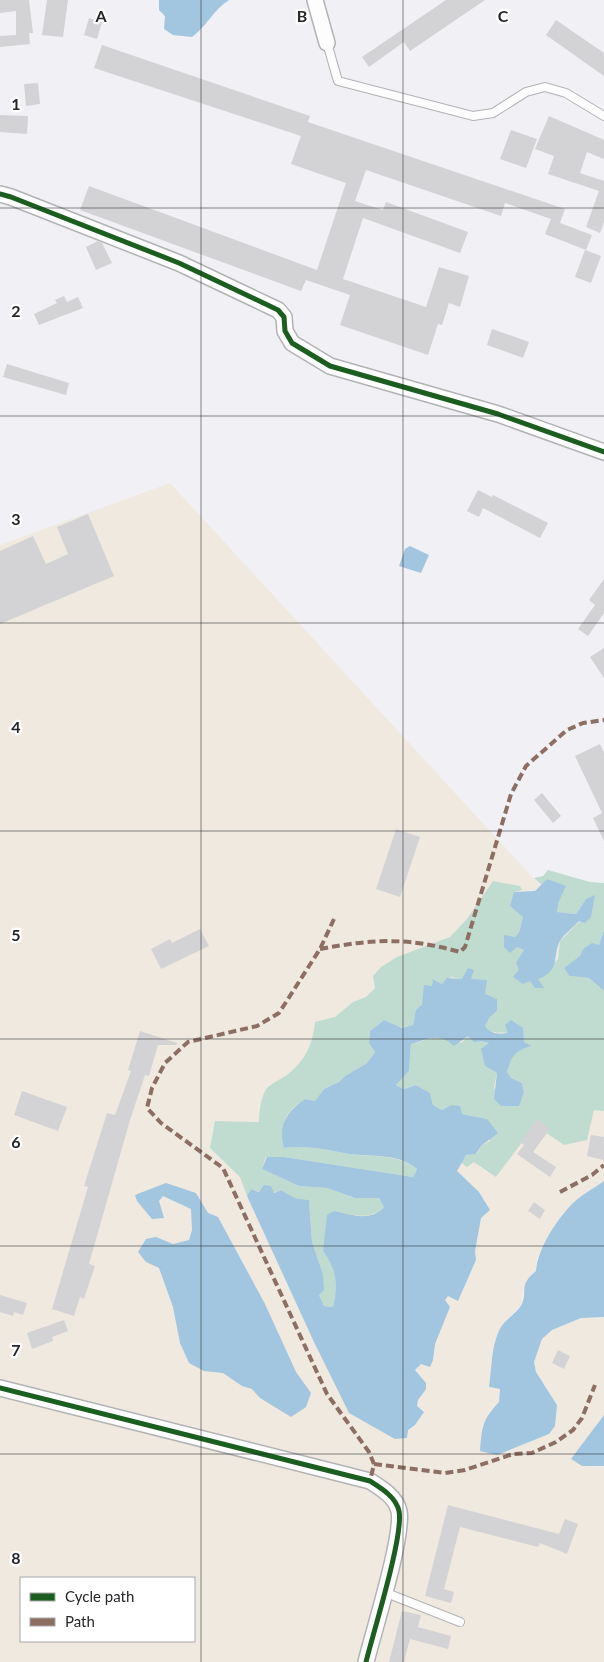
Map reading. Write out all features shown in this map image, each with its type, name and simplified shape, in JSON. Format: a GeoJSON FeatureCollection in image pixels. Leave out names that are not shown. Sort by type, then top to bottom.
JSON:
{"type":"FeatureCollection","features":[{"type":"Feature","properties":{"kind":"street"},"geometry":{"type":"LineString","coordinates":[[315,0],[327,43]]}},
{"type":"Feature","properties":{"kind":"street"},"geometry":{"type":"LineString","coordinates":[[0,194],[12,197],[179,263],[278,310],[284,317],[285,331],[292,342],[330,366],[498,414],[604,452]]}},
{"type":"Feature","properties":{"kind":"street"},"geometry":{"type":"LineString","coordinates":[[0,1388],[370,1481],[388,1493],[399,1510],[398,1535],[366,1662]]}},
{"type":"Feature","properties":{"kind":"lane"},"geometry":{"type":"LineString","coordinates":[[327,43],[338,81],[473,116],[493,113],[526,92],[545,87],[566,93],[604,116]]}},
{"type":"Feature","properties":{"kind":"lane"},"geometry":{"type":"LineString","coordinates":[[384,1592],[460,1622]]}},
{"type":"Feature","properties":{"kind":"shaded area"},"geometry":{"type":"Polygon","coordinates":[[[170,483],[604,955],[604,1181],[570,1206],[537,1258],[536,1271],[523,1290],[522,1303],[502,1326],[495,1340],[489,1387],[501,1389],[499,1402],[486,1415],[557,1405],[536,1372],[534,1362],[542,1339],[552,1330],[581,1318],[604,1317],[604,1415],[596,1424],[597,1467],[604,1466],[604,1662],[0,1662],[0,545],[170,483]]]}},
{"type":"Feature","properties":{"kind":"green space"},"geometry":{"type":"Polygon","coordinates":[[[548,870],[590,882],[604,883],[604,930],[599,945],[564,968],[569,976],[589,978],[604,991],[604,1111],[594,1110],[587,1140],[564,1145],[535,1125],[496,1177],[474,1162],[467,1167],[460,1162],[466,1154],[477,1154],[481,1146],[490,1141],[487,1119],[462,1114],[451,1105],[442,1110],[433,1105],[430,1093],[416,1085],[404,1089],[396,1085],[409,1071],[411,1044],[436,1037],[461,1043],[468,1036],[489,1043],[485,1066],[497,1073],[494,1087],[501,1106],[509,1105],[524,1092],[522,1083],[511,1078],[506,1072],[514,1054],[531,1046],[513,1035],[494,1032],[485,1026],[490,1017],[497,1011],[478,989],[466,981],[451,977],[442,984],[434,979],[430,991],[414,1018],[413,1025],[402,1028],[384,1020],[370,1031],[369,1043],[375,1052],[367,1063],[345,1076],[339,1082],[324,1089],[315,1101],[305,1099],[297,1104],[285,1119],[283,1131],[284,1148],[309,1148],[394,1158],[417,1169],[413,1177],[284,1157],[266,1157],[262,1169],[299,1186],[327,1188],[355,1198],[379,1198],[384,1207],[373,1214],[360,1216],[334,1211],[323,1251],[334,1271],[336,1291],[333,1307],[324,1306],[319,1295],[323,1274],[312,1242],[309,1200],[295,1198],[281,1190],[266,1192],[251,1189],[247,1196],[240,1177],[210,1148],[215,1121],[259,1122],[259,1114],[265,1091],[299,1064],[310,1045],[315,1022],[335,1017],[353,1002],[366,997],[375,988],[373,976],[381,967],[397,957],[450,937],[467,919],[493,881],[520,886],[522,890],[514,892],[518,910],[523,917],[519,932],[515,937],[517,947],[525,950],[530,981],[538,979],[558,959],[560,941],[580,921],[586,899],[576,914],[557,912],[559,901],[534,878],[543,876],[548,870]]]}},
{"type":"Feature","properties":{"kind":"water"},"geometry":{"type":"Polygon","coordinates":[[[159,0],[229,0],[192,37],[173,35],[164,29],[165,16],[159,10],[159,0]]]}},
{"type":"Feature","properties":{"kind":"water"},"geometry":{"type":"Polygon","coordinates":[[[410,546],[429,555],[421,573],[399,566],[405,549],[410,546]]]}},
{"type":"Feature","properties":{"kind":"water"},"geometry":{"type":"Polygon","coordinates":[[[547,879],[566,886],[559,901],[557,912],[576,914],[586,899],[595,895],[591,917],[585,923],[579,921],[562,938],[553,967],[545,976],[538,979],[544,988],[535,988],[530,981],[523,984],[513,977],[519,970],[516,963],[524,950],[517,947],[510,953],[504,947],[504,935],[515,937],[519,932],[523,917],[510,906],[514,892],[535,891],[547,879]]]}},
{"type":"Feature","properties":{"kind":"water"},"geometry":{"type":"Polygon","coordinates":[[[604,930],[604,991],[589,978],[569,976],[564,968],[580,956],[583,949],[592,943],[599,945],[604,930]]]}},
{"type":"Feature","properties":{"kind":"water"},"geometry":{"type":"Polygon","coordinates":[[[468,968],[474,970],[471,979],[487,980],[485,994],[497,999],[497,1011],[490,1017],[485,1026],[495,1033],[508,1033],[505,1025],[511,1020],[523,1028],[524,1042],[532,1046],[515,1054],[507,1072],[511,1078],[522,1083],[524,1092],[519,1106],[501,1106],[494,1099],[497,1073],[485,1066],[481,1049],[489,1043],[474,1042],[468,1036],[454,1046],[439,1038],[411,1044],[409,1071],[396,1085],[404,1089],[416,1085],[430,1093],[433,1105],[442,1110],[451,1105],[460,1106],[462,1114],[487,1119],[498,1133],[481,1146],[476,1154],[466,1155],[457,1171],[479,1192],[490,1210],[481,1218],[475,1251],[476,1260],[458,1301],[448,1296],[445,1300],[450,1307],[435,1344],[430,1367],[421,1364],[415,1370],[426,1383],[426,1389],[418,1400],[417,1406],[424,1412],[415,1425],[408,1430],[407,1438],[395,1439],[349,1413],[247,1196],[251,1189],[259,1192],[264,1185],[271,1186],[274,1193],[281,1190],[295,1198],[309,1200],[312,1242],[323,1274],[324,1290],[319,1295],[324,1306],[333,1307],[336,1292],[334,1271],[323,1251],[327,1215],[334,1211],[367,1216],[379,1212],[384,1207],[379,1198],[355,1198],[327,1188],[299,1186],[262,1169],[267,1157],[284,1157],[413,1177],[417,1169],[402,1160],[394,1158],[309,1148],[284,1148],[282,1140],[283,1126],[288,1114],[298,1104],[305,1099],[315,1101],[324,1089],[339,1082],[345,1076],[367,1063],[375,1052],[369,1043],[370,1031],[384,1020],[402,1028],[413,1025],[416,1010],[422,1004],[424,985],[432,986],[433,979],[442,984],[447,978],[462,979],[468,968]]]}},
{"type":"Feature","properties":{"kind":"water"},"geometry":{"type":"Polygon","coordinates":[[[604,1181],[604,1317],[581,1318],[552,1330],[542,1339],[534,1362],[536,1372],[557,1405],[555,1426],[549,1434],[497,1455],[480,1451],[484,1424],[489,1414],[499,1402],[500,1389],[489,1387],[495,1341],[501,1327],[522,1304],[525,1284],[536,1271],[537,1262],[548,1236],[559,1220],[574,1202],[604,1181]]]}},
{"type":"Feature","properties":{"kind":"water"},"geometry":{"type":"Polygon","coordinates":[[[166,1183],[196,1193],[208,1213],[218,1217],[265,1304],[296,1372],[311,1393],[306,1407],[291,1417],[260,1398],[252,1389],[242,1386],[223,1373],[204,1371],[189,1363],[180,1343],[173,1307],[159,1268],[146,1262],[138,1252],[146,1239],[156,1237],[173,1244],[189,1240],[192,1230],[191,1209],[163,1196],[159,1201],[164,1218],[152,1219],[137,1201],[135,1195],[166,1183]]]}},
{"type":"Feature","properties":{"kind":"water"},"geometry":{"type":"Polygon","coordinates":[[[604,1415],[604,1466],[582,1466],[571,1459],[604,1415]]]}},
{"type":"Feature","properties":{"kind":"building"},"geometry":{"type":"Polygon","coordinates":[[[0,0],[29,0],[33,33],[29,33],[30,44],[0,47],[0,36],[16,35],[16,11],[0,13],[0,0]]]}},
{"type":"Feature","properties":{"kind":"building"},"geometry":{"type":"Polygon","coordinates":[[[47,0],[68,0],[63,37],[42,35],[47,0]]]}},
{"type":"Feature","properties":{"kind":"building"},"geometry":{"type":"Polygon","coordinates":[[[446,0],[485,0],[410,51],[404,42],[369,67],[362,57],[446,0]]]}},
{"type":"Feature","properties":{"kind":"building"},"geometry":{"type":"Polygon","coordinates":[[[89,18],[102,22],[97,39],[84,35],[89,18]]]}},
{"type":"Feature","properties":{"kind":"building"},"geometry":{"type":"Polygon","coordinates":[[[556,20],[604,53],[604,76],[546,35],[556,20]]]}},
{"type":"Feature","properties":{"kind":"building"},"geometry":{"type":"Polygon","coordinates":[[[102,45],[310,116],[308,122],[565,209],[560,223],[592,235],[586,250],[545,234],[551,219],[505,203],[501,216],[366,170],[355,201],[383,210],[386,202],[468,232],[460,253],[363,218],[343,279],[426,307],[439,267],[469,276],[460,307],[449,303],[442,325],[438,324],[428,355],[340,325],[350,295],[306,280],[301,291],[80,210],[89,186],[317,270],[346,183],[291,164],[301,136],[94,68],[102,45]]]}},
{"type":"Feature","properties":{"kind":"building"},"geometry":{"type":"Polygon","coordinates":[[[38,83],[40,104],[26,106],[24,84],[38,83]]]}},
{"type":"Feature","properties":{"kind":"building"},"geometry":{"type":"Polygon","coordinates":[[[0,115],[28,116],[27,134],[0,132],[0,115]]]}},
{"type":"Feature","properties":{"kind":"building"},"geometry":{"type":"Polygon","coordinates":[[[549,116],[604,140],[604,159],[587,152],[580,173],[604,181],[604,222],[600,233],[586,227],[599,191],[548,174],[554,156],[535,149],[549,116]]]}},
{"type":"Feature","properties":{"kind":"building"},"geometry":{"type":"Polygon","coordinates":[[[511,130],[537,139],[526,168],[500,159],[511,130]]]}},
{"type":"Feature","properties":{"kind":"building"},"geometry":{"type":"Polygon","coordinates":[[[98,241],[102,243],[112,263],[96,270],[86,247],[98,241]]]}},
{"type":"Feature","properties":{"kind":"building"},"geometry":{"type":"Polygon","coordinates":[[[585,250],[601,256],[591,283],[575,277],[585,250]]]}},
{"type":"Feature","properties":{"kind":"building"},"geometry":{"type":"Polygon","coordinates":[[[64,296],[67,302],[78,297],[83,308],[39,325],[34,314],[57,303],[55,300],[64,296]]]}},
{"type":"Feature","properties":{"kind":"building"},"geometry":{"type":"Polygon","coordinates":[[[492,329],[529,342],[523,358],[487,345],[492,329]]]}},
{"type":"Feature","properties":{"kind":"building"},"geometry":{"type":"Polygon","coordinates":[[[7,364],[69,383],[66,395],[3,377],[7,364]]]}},
{"type":"Feature","properties":{"kind":"building"},"geometry":{"type":"Polygon","coordinates":[[[478,490],[492,497],[493,495],[548,523],[540,538],[483,508],[479,517],[467,511],[478,490]]]}},
{"type":"Feature","properties":{"kind":"building"},"geometry":{"type":"Polygon","coordinates":[[[88,514],[114,576],[0,624],[0,551],[33,536],[46,564],[68,554],[57,527],[88,514]]]}},
{"type":"Feature","properties":{"kind":"building"},"geometry":{"type":"Polygon","coordinates":[[[604,579],[604,613],[588,636],[578,629],[595,605],[589,600],[604,579]]]}},
{"type":"Feature","properties":{"kind":"building"},"geometry":{"type":"Polygon","coordinates":[[[604,648],[604,678],[590,657],[604,648]]]}},
{"type":"Feature","properties":{"kind":"building"},"geometry":{"type":"Polygon","coordinates":[[[600,744],[604,753],[604,841],[593,818],[602,813],[575,756],[600,744]]]}},
{"type":"Feature","properties":{"kind":"building"},"geometry":{"type":"Polygon","coordinates":[[[542,793],[561,816],[553,823],[534,800],[542,793]]]}},
{"type":"Feature","properties":{"kind":"building"},"geometry":{"type":"Polygon","coordinates":[[[396,829],[420,837],[400,897],[376,889],[396,829]]]}},
{"type":"Feature","properties":{"kind":"building"},"geometry":{"type":"Polygon","coordinates":[[[200,929],[209,946],[161,969],[151,949],[170,939],[172,943],[200,929]]]}},
{"type":"Feature","properties":{"kind":"building"},"geometry":{"type":"Polygon","coordinates":[[[140,1031],[177,1043],[177,1045],[158,1045],[149,1076],[145,1075],[130,1120],[89,1264],[95,1266],[84,1299],[80,1297],[74,1316],[52,1309],[88,1187],[84,1186],[107,1113],[115,1115],[131,1071],[128,1070],[140,1031]]]}},
{"type":"Feature","properties":{"kind":"building"},"geometry":{"type":"Polygon","coordinates":[[[22,1091],[67,1107],[58,1131],[14,1115],[22,1091]]]}},
{"type":"Feature","properties":{"kind":"building"},"geometry":{"type":"Polygon","coordinates":[[[537,1119],[550,1129],[533,1152],[556,1167],[550,1177],[517,1154],[524,1145],[520,1142],[537,1119]]]}},
{"type":"Feature","properties":{"kind":"building"},"geometry":{"type":"Polygon","coordinates":[[[591,1135],[604,1137],[604,1160],[587,1156],[591,1135]]]}},
{"type":"Feature","properties":{"kind":"building"},"geometry":{"type":"Polygon","coordinates":[[[534,1202],[545,1210],[540,1219],[528,1211],[534,1202]]]}},
{"type":"Feature","properties":{"kind":"building"},"geometry":{"type":"Polygon","coordinates":[[[0,1295],[27,1303],[23,1315],[14,1312],[13,1316],[0,1312],[0,1295]]]}},
{"type":"Feature","properties":{"kind":"building"},"geometry":{"type":"Polygon","coordinates":[[[64,1320],[68,1331],[52,1337],[53,1341],[32,1349],[27,1333],[64,1320]]]}},
{"type":"Feature","properties":{"kind":"building"},"geometry":{"type":"Polygon","coordinates":[[[558,1350],[570,1356],[564,1369],[552,1363],[558,1350]]]}},
{"type":"Feature","properties":{"kind":"building"},"geometry":{"type":"Polygon","coordinates":[[[448,1505],[559,1534],[565,1519],[578,1524],[567,1554],[540,1543],[538,1547],[460,1527],[444,1589],[454,1592],[451,1603],[425,1596],[448,1505]]]}},
{"type":"Feature","properties":{"kind":"building"},"geometry":{"type":"Polygon","coordinates":[[[402,1611],[421,1615],[418,1627],[451,1636],[448,1649],[410,1639],[404,1662],[389,1662],[402,1611]]]}},
{"type":"Feature","properties":{"kind":"marked path"},"geometry":{"type":"LineString","coordinates":[[320,949],[357,943],[390,941],[423,944],[460,952],[465,947],[511,794],[526,766],[567,730],[583,723],[604,720]]}},
{"type":"Feature","properties":{"kind":"marked path"},"geometry":{"type":"LineString","coordinates":[[334,919],[320,949],[279,1013],[257,1026],[188,1042],[165,1063],[152,1088],[147,1108],[161,1123],[223,1168],[327,1394],[369,1452],[374,1464],[370,1481]]}},
{"type":"Feature","properties":{"kind":"marked path"},"geometry":{"type":"LineString","coordinates":[[560,1192],[592,1175],[604,1165]]}},
{"type":"Feature","properties":{"kind":"marked path"},"geometry":{"type":"LineString","coordinates":[[374,1464],[445,1473],[465,1470],[513,1454],[532,1453],[556,1442],[573,1430],[582,1418],[595,1385]]}},
{"type":"Feature","properties":{"kind":"cycle path"},"geometry":{"type":"LineString","coordinates":[[0,194],[179,263],[278,310],[284,317],[285,331],[292,343],[330,366],[498,414],[604,452]]}},
{"type":"Feature","properties":{"kind":"cycle path"},"geometry":{"type":"LineString","coordinates":[[0,1388],[370,1481],[383,1490],[395,1501],[399,1511],[399,1523],[393,1562],[366,1662]]}}]}
